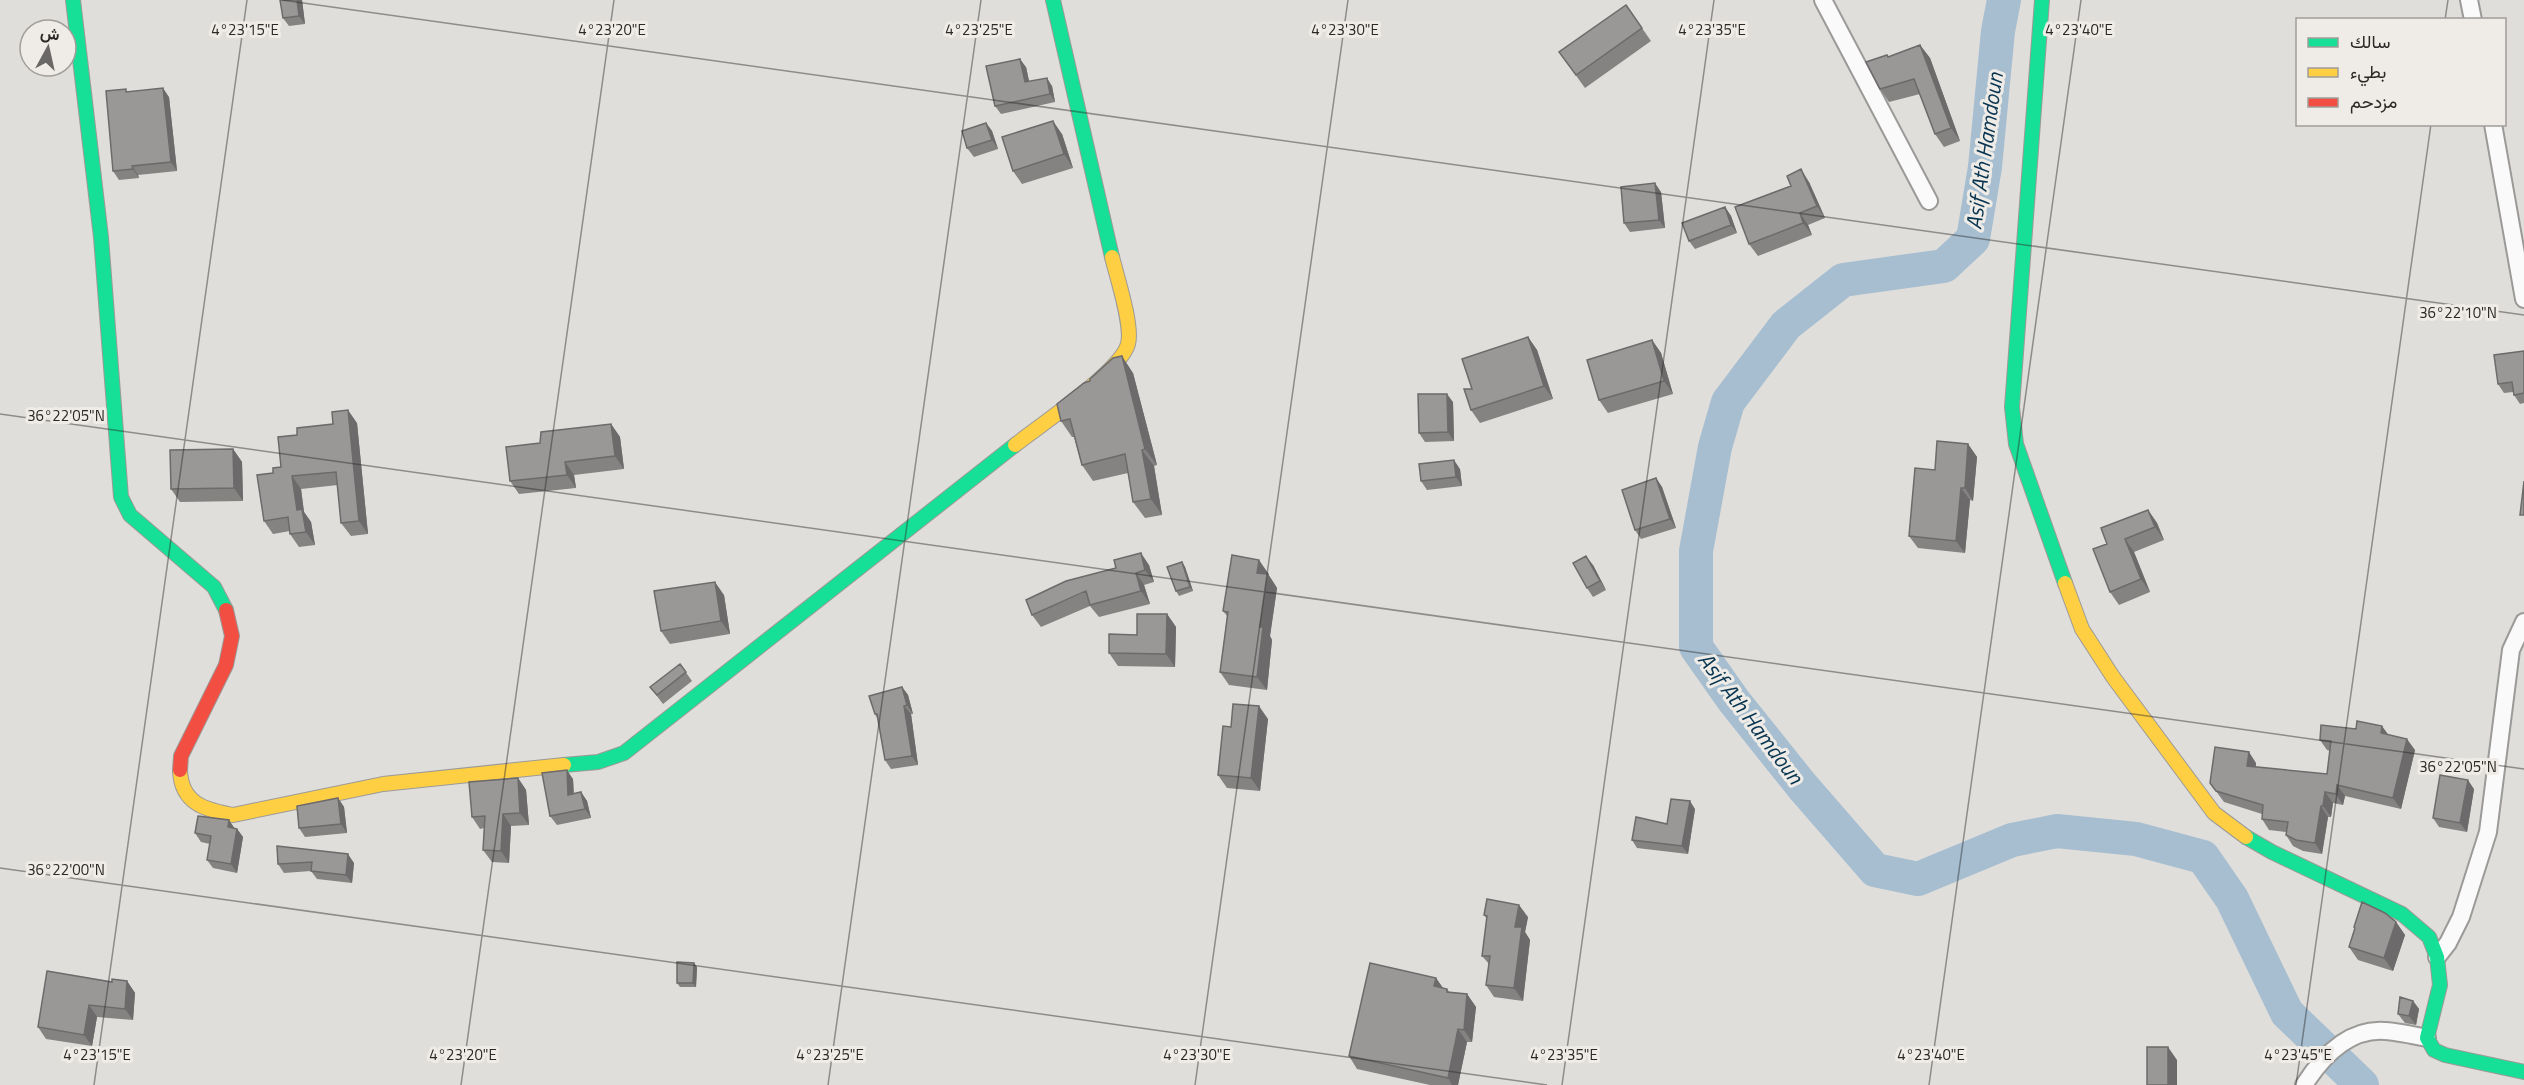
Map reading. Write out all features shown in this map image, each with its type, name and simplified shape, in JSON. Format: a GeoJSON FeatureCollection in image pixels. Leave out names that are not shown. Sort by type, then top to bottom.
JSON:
{"type":"FeatureCollection","features":[{"type":"Feature","properties":{"kind":"street"},"geometry":{"type":"LineString","coordinates":[[73,0],[101,237],[121,496],[130,515],[214,587],[226,608],[232,636],[226,664],[181,756],[180,774],[184,788],[195,804],[209,811],[233,815],[383,784],[598,762],[624,753],[1111,369],[1128,345],[1129,329],[1053,0]]}},
{"type":"Feature","properties":{"kind":"street"},"geometry":{"type":"LineString","coordinates":[[1823,0],[1929,201]]}},
{"type":"Feature","properties":{"kind":"street"},"geometry":{"type":"LineString","coordinates":[[2042,0],[2012,407],[2016,444],[2082,629],[2113,677],[2214,813],[2239,833],[2272,852],[2402,914],[2429,937],[2438,957],[2440,986],[2427,1038],[2434,1050],[2445,1055],[2524,1072]]}},
{"type":"Feature","properties":{"kind":"street"},"geometry":{"type":"LineString","coordinates":[[2469,0],[2473,18]]}},
{"type":"Feature","properties":{"kind":"street"},"geometry":{"type":"LineString","coordinates":[[2493,126],[2524,299]]}},
{"type":"Feature","properties":{"kind":"street"},"geometry":{"type":"LineString","coordinates":[[2438,957],[2461,917],[2488,832],[2511,650],[2524,622]]}},
{"type":"Feature","properties":{"kind":"street"},"geometry":{"type":"LineString","coordinates":[[2304,1085],[2316,1067],[2336,1047],[2356,1034],[2383,1030],[2427,1038]]}},
{"type":"Feature","properties":{"kind":"building"},"geometry":{"type":"Polygon","coordinates":[[[280,0],[297,0],[299,16],[283,18],[280,0]]]}},
{"type":"Feature","properties":{"kind":"building"},"geometry":{"type":"Polygon","coordinates":[[[1626,5],[1642,28],[1576,75],[1559,52],[1626,5]]]}},
{"type":"Feature","properties":{"kind":"building"},"geometry":{"type":"Polygon","coordinates":[[[1920,45],[1951,128],[1935,134],[1914,79],[1880,89],[1866,62],[1887,55],[1888,57],[1920,45]]]}},
{"type":"Feature","properties":{"kind":"building"},"geometry":{"type":"Polygon","coordinates":[[[1020,59],[1025,82],[1047,78],[1050,94],[995,106],[986,66],[1020,59]]]}},
{"type":"Feature","properties":{"kind":"building"},"geometry":{"type":"Polygon","coordinates":[[[163,88],[171,162],[132,166],[133,169],[113,171],[106,91],[126,89],[126,92],[163,88]]]}},
{"type":"Feature","properties":{"kind":"building"},"geometry":{"type":"Polygon","coordinates":[[[1053,121],[1064,154],[1013,171],[1002,137],[1053,121]]]}},
{"type":"Feature","properties":{"kind":"building"},"geometry":{"type":"Polygon","coordinates":[[[986,123],[992,140],[967,148],[962,131],[986,123]]]}},
{"type":"Feature","properties":{"kind":"building"},"geometry":{"type":"Polygon","coordinates":[[[1801,169],[1817,206],[1800,213],[1803,223],[1749,244],[1735,207],[1791,186],[1787,176],[1801,169]]]}},
{"type":"Feature","properties":{"kind":"building"},"geometry":{"type":"Polygon","coordinates":[[[1655,183],[1659,220],[1624,223],[1621,187],[1655,183]]]}},
{"type":"Feature","properties":{"kind":"building"},"geometry":{"type":"Polygon","coordinates":[[[1725,207],[1731,225],[1689,241],[1682,223],[1725,207]]]}},
{"type":"Feature","properties":{"kind":"building"},"geometry":{"type":"Polygon","coordinates":[[[1528,337],[1544,386],[1471,410],[1464,389],[1472,389],[1462,359],[1528,337]]]}},
{"type":"Feature","properties":{"kind":"building"},"geometry":{"type":"Polygon","coordinates":[[[1652,340],[1664,381],[1599,400],[1587,360],[1652,340]]]}},
{"type":"Feature","properties":{"kind":"building"},"geometry":{"type":"Polygon","coordinates":[[[2524,351],[2524,393],[2514,395],[2512,382],[2498,384],[2494,355],[2524,351]]]}},
{"type":"Feature","properties":{"kind":"building"},"geometry":{"type":"Polygon","coordinates":[[[1122,356],[1145,449],[1142,450],[1151,499],[1133,502],[1125,454],[1082,465],[1070,419],[1061,421],[1057,404],[1090,381],[1113,358],[1122,356]]]}},
{"type":"Feature","properties":{"kind":"building"},"geometry":{"type":"Polygon","coordinates":[[[1418,394],[1447,394],[1448,432],[1419,433],[1418,394]]]}},
{"type":"Feature","properties":{"kind":"building"},"geometry":{"type":"Polygon","coordinates":[[[348,410],[359,521],[341,523],[336,472],[292,476],[297,510],[302,509],[306,532],[290,534],[288,517],[264,521],[257,475],[273,473],[273,468],[281,467],[278,437],[297,435],[297,428],[333,424],[332,412],[348,410]]]}},
{"type":"Feature","properties":{"kind":"building"},"geometry":{"type":"Polygon","coordinates":[[[611,424],[615,456],[565,462],[567,475],[510,481],[506,447],[540,443],[541,432],[611,424]]]}},
{"type":"Feature","properties":{"kind":"building"},"geometry":{"type":"Polygon","coordinates":[[[1937,441],[1968,444],[1965,488],[1961,488],[1956,541],[1909,536],[1915,468],[1935,470],[1937,441]]]}},
{"type":"Feature","properties":{"kind":"building"},"geometry":{"type":"Polygon","coordinates":[[[233,449],[234,488],[171,489],[170,450],[233,449]]]}},
{"type":"Feature","properties":{"kind":"building"},"geometry":{"type":"Polygon","coordinates":[[[1454,460],[1456,477],[1421,481],[1419,464],[1454,460]]]}},
{"type":"Feature","properties":{"kind":"building"},"geometry":{"type":"Polygon","coordinates":[[[1656,478],[1670,519],[1635,530],[1622,490],[1656,478]]]}},
{"type":"Feature","properties":{"kind":"building"},"geometry":{"type":"Polygon","coordinates":[[[2524,481],[2524,515],[2520,515],[2524,481]]]}},
{"type":"Feature","properties":{"kind":"building"},"geometry":{"type":"Polygon","coordinates":[[[2148,510],[2155,527],[2125,539],[2141,579],[2110,592],[2093,549],[2107,544],[2101,528],[2148,510]]]}},
{"type":"Feature","properties":{"kind":"building"},"geometry":{"type":"Polygon","coordinates":[[[1141,553],[1145,570],[1136,573],[1141,591],[1090,605],[1086,591],[1032,615],[1026,600],[1066,581],[1116,568],[1114,560],[1141,553]]]}},
{"type":"Feature","properties":{"kind":"building"},"geometry":{"type":"Polygon","coordinates":[[[1232,555],[1259,560],[1257,573],[1268,574],[1260,627],[1263,627],[1257,677],[1220,672],[1228,612],[1223,611],[1232,555]]]}},
{"type":"Feature","properties":{"kind":"building"},"geometry":{"type":"Polygon","coordinates":[[[1586,556],[1600,581],[1587,588],[1573,563],[1586,556]]]}},
{"type":"Feature","properties":{"kind":"building"},"geometry":{"type":"Polygon","coordinates":[[[1182,562],[1190,587],[1176,591],[1167,567],[1182,562]]]}},
{"type":"Feature","properties":{"kind":"building"},"geometry":{"type":"Polygon","coordinates":[[[715,582],[721,621],[661,631],[654,591],[715,582]]]}},
{"type":"Feature","properties":{"kind":"building"},"geometry":{"type":"Polygon","coordinates":[[[1137,614],[1167,614],[1166,654],[1109,653],[1109,634],[1137,635],[1137,614]]]}},
{"type":"Feature","properties":{"kind":"building"},"geometry":{"type":"Polygon","coordinates":[[[680,664],[686,672],[657,695],[650,687],[680,664]]]}},
{"type":"Feature","properties":{"kind":"building"},"geometry":{"type":"Polygon","coordinates":[[[902,687],[907,705],[904,706],[912,756],[885,760],[877,714],[875,714],[869,696],[902,687]]]}},
{"type":"Feature","properties":{"kind":"building"},"geometry":{"type":"Polygon","coordinates":[[[1233,704],[1259,706],[1251,778],[1218,775],[1223,726],[1231,727],[1233,704]]]}},
{"type":"Feature","properties":{"kind":"building"},"geometry":{"type":"Polygon","coordinates":[[[2357,721],[2382,726],[2381,733],[2407,739],[2393,798],[2337,785],[2336,794],[2325,792],[2315,843],[2296,840],[2286,835],[2288,822],[2262,819],[2263,805],[2216,791],[2210,783],[2215,747],[2249,752],[2247,766],[2327,774],[2331,741],[2320,740],[2321,725],[2356,729],[2357,721]]]}},
{"type":"Feature","properties":{"kind":"building"},"geometry":{"type":"Polygon","coordinates":[[[567,770],[568,795],[581,792],[585,809],[550,816],[542,773],[567,770]]]}},
{"type":"Feature","properties":{"kind":"building"},"geometry":{"type":"Polygon","coordinates":[[[2440,775],[2468,780],[2460,823],[2433,818],[2440,775]]]}},
{"type":"Feature","properties":{"kind":"building"},"geometry":{"type":"Polygon","coordinates":[[[518,778],[520,813],[503,814],[501,851],[483,850],[485,816],[472,817],[469,782],[518,778]]]}},
{"type":"Feature","properties":{"kind":"building"},"geometry":{"type":"Polygon","coordinates":[[[338,798],[341,824],[299,828],[297,806],[338,798]]]}},
{"type":"Feature","properties":{"kind":"building"},"geometry":{"type":"Polygon","coordinates":[[[1671,799],[1690,801],[1682,846],[1632,840],[1636,817],[1667,824],[1671,799]]]}},
{"type":"Feature","properties":{"kind":"building"},"geometry":{"type":"Polygon","coordinates":[[[198,816],[229,820],[228,827],[237,829],[231,864],[207,860],[211,836],[195,833],[198,816]]]}},
{"type":"Feature","properties":{"kind":"building"},"geometry":{"type":"Polygon","coordinates":[[[277,846],[348,854],[346,875],[311,871],[312,862],[278,864],[277,846]]]}},
{"type":"Feature","properties":{"kind":"building"},"geometry":{"type":"Polygon","coordinates":[[[1487,899],[1519,905],[1515,927],[1522,927],[1514,988],[1486,985],[1490,956],[1482,956],[1487,899]]]}},
{"type":"Feature","properties":{"kind":"building"},"geometry":{"type":"Polygon","coordinates":[[[2362,902],[2385,913],[2396,922],[2384,958],[2349,947],[2362,902]]]}},
{"type":"Feature","properties":{"kind":"building"},"geometry":{"type":"Polygon","coordinates":[[[677,962],[694,963],[693,983],[677,983],[677,962]]]}},
{"type":"Feature","properties":{"kind":"building"},"geometry":{"type":"Polygon","coordinates":[[[1370,963],[1436,978],[1434,986],[1447,989],[1447,992],[1467,994],[1464,1030],[1458,1029],[1448,1078],[1349,1056],[1370,963]]]}},
{"type":"Feature","properties":{"kind":"building"},"geometry":{"type":"Polygon","coordinates":[[[47,971],[112,982],[112,979],[127,981],[125,1009],[89,1005],[84,1035],[38,1027],[47,971]]]}},
{"type":"Feature","properties":{"kind":"building"},"geometry":{"type":"Polygon","coordinates":[[[2400,997],[2413,1001],[2409,1016],[2398,1014],[2400,997]]]}},
{"type":"Feature","properties":{"kind":"building"},"geometry":{"type":"Polygon","coordinates":[[[2147,1047],[2168,1047],[2168,1085],[2147,1085],[2147,1047]]]}},
{"type":"Feature","properties":{"kind":"waterway","name":"Asif Ath Hamdoun"},"geometry":{"type":"LineString","coordinates":[[2004,0],[1998,31],[1985,167],[1973,239],[1944,266],[1843,280],[1786,325],[1728,402],[1715,447],[1696,551],[1696,647],[1734,701],[1802,786],[1875,870],[1918,879],[2012,840],[2057,831],[2136,839],[2203,857],[2232,899],[2287,1013],[2362,1085]]}},
{"type":"Feature","properties":{"kind":"traffic: fast"},"geometry":{"type":"LineString","coordinates":[[73,0],[101,237],[121,497],[130,515],[214,587],[226,610]]}},
{"type":"Feature","properties":{"kind":"traffic: fast"},"geometry":{"type":"LineString","coordinates":[[1053,0],[1112,257]]}},
{"type":"Feature","properties":{"kind":"traffic: fast"},"geometry":{"type":"LineString","coordinates":[[2042,0],[2012,407],[2016,444],[2065,583]]}},
{"type":"Feature","properties":{"kind":"traffic: fast"},"geometry":{"type":"LineString","coordinates":[[564,765],[598,762],[624,753],[1015,445]]}},
{"type":"Feature","properties":{"kind":"traffic: fast"},"geometry":{"type":"LineString","coordinates":[[2246,837],[2272,852],[2402,914],[2429,937],[2437,957],[2440,985],[2427,1038],[2434,1050],[2445,1055],[2524,1072]]}},
{"type":"Feature","properties":{"kind":"traffic: slow"},"geometry":{"type":"LineString","coordinates":[[1015,445],[1095,383],[1111,368],[1128,344],[1126,314],[1112,257]]}},
{"type":"Feature","properties":{"kind":"traffic: slow"},"geometry":{"type":"LineString","coordinates":[[2065,583],[2082,629],[2113,677],[2214,813],[2246,837]]}},
{"type":"Feature","properties":{"kind":"traffic: slow"},"geometry":{"type":"LineString","coordinates":[[180,770],[181,781],[190,798],[205,808],[233,815],[383,784],[564,765]]}},
{"type":"Feature","properties":{"kind":"traffic: jam"},"geometry":{"type":"LineString","coordinates":[[180,770],[181,756],[226,665],[232,636],[226,610]]}}]}
